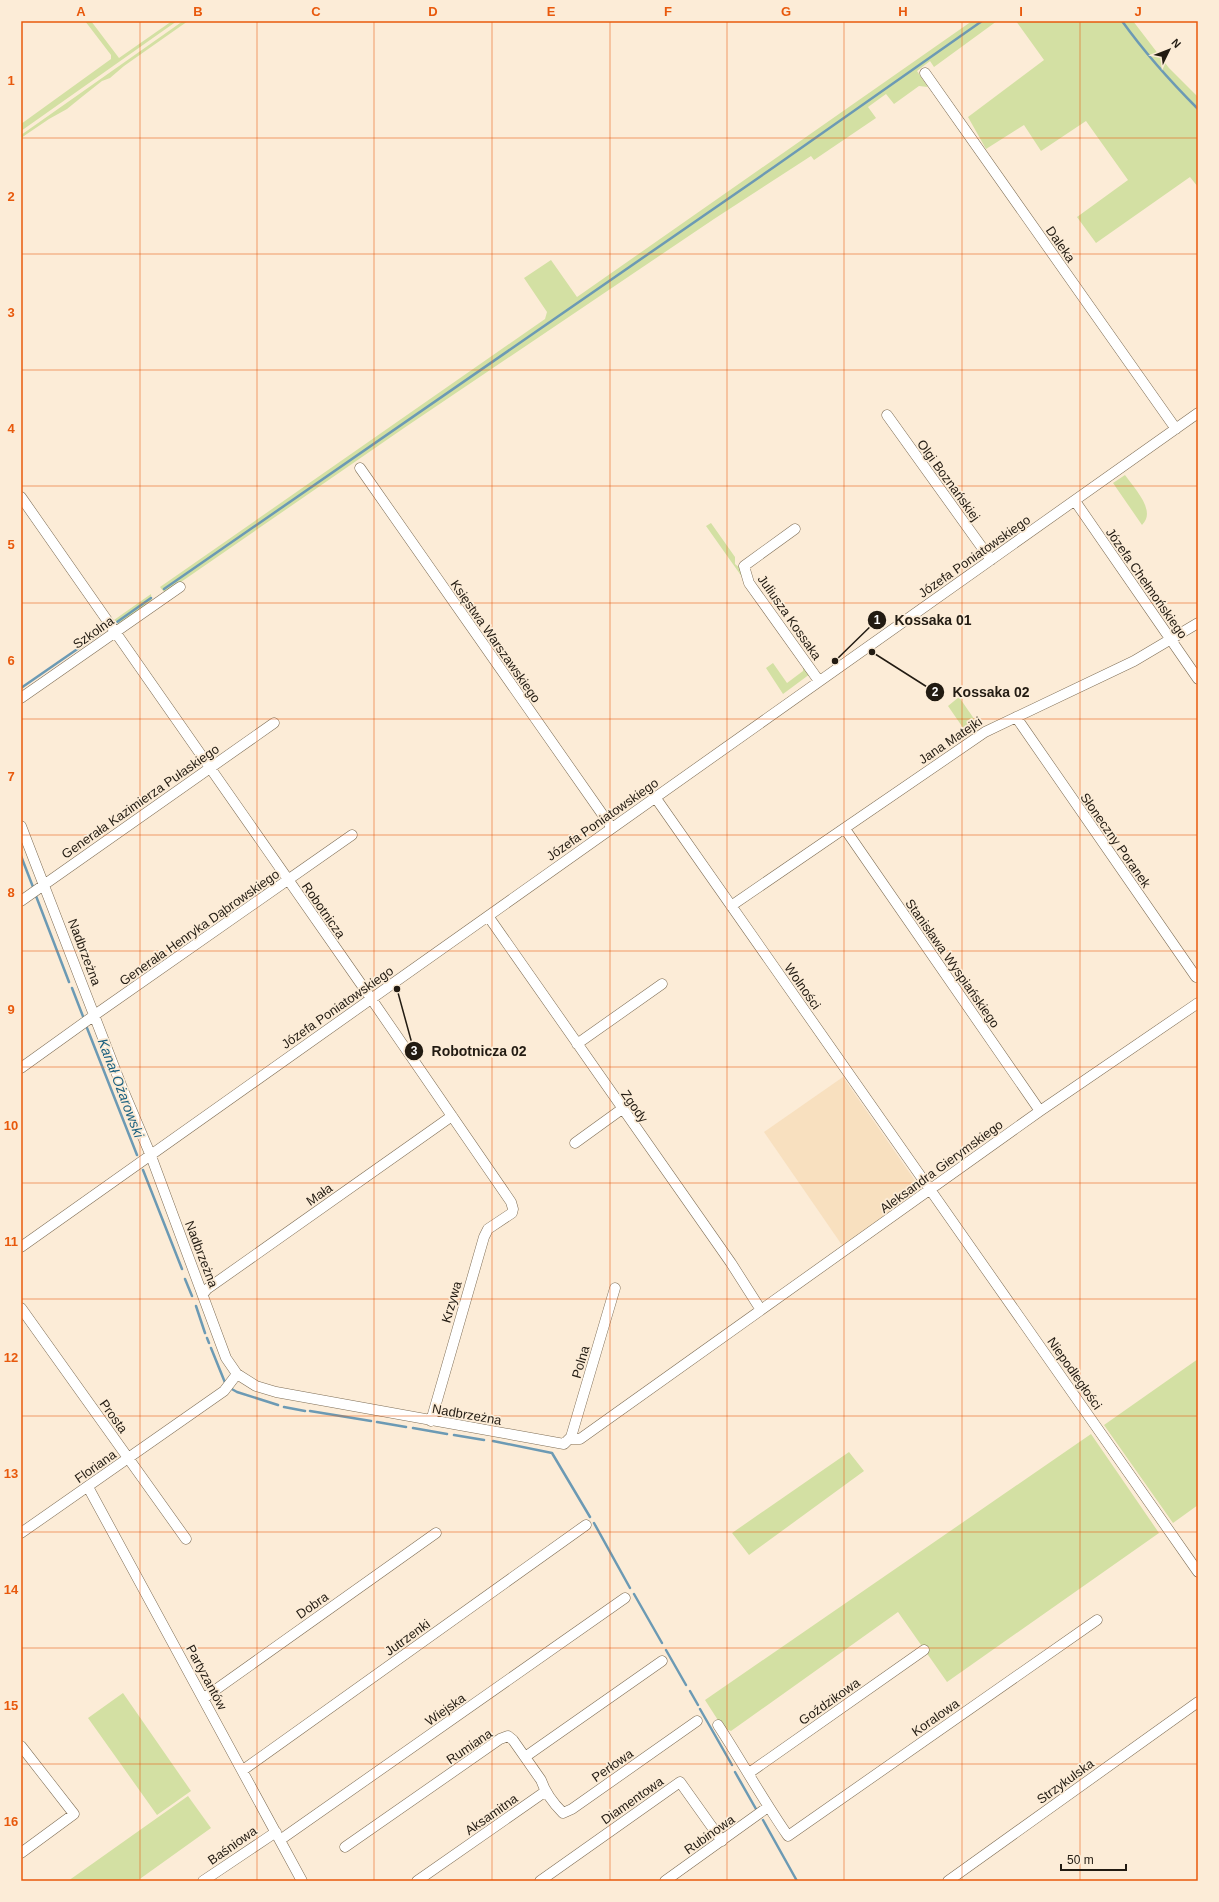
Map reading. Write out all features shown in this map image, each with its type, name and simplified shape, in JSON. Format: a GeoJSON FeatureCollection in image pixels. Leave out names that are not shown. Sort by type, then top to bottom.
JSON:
{"type":"FeatureCollection","features":[{"type":"Feature","properties":{"kind":"street","name":"Daleka"},"geometry":{"type":"LineString","coordinates":[[925,73],[1176,428]]}},
{"type":"Feature","properties":{"kind":"street","name":"Józefa Poniatowskiego"},"geometry":{"type":"LineString","coordinates":[[21,1247],[1198,413]]}},
{"type":"Feature","properties":{"kind":"street","name":"Olgi Boznańskiej"},"geometry":{"type":"LineString","coordinates":[[887,415],[991,560]]}},
{"type":"Feature","properties":{"kind":"street","name":"Księstwa Warszawskiego"},"geometry":{"type":"LineString","coordinates":[[360,468],[612,828]]}},
{"type":"Feature","properties":{"kind":"street","name":"Robotnicza"},"geometry":{"type":"LineString","coordinates":[[21,497],[116,632],[121,643],[372,999],[511,1202]]}},
{"type":"Feature","properties":{"kind":"street","name":"Józefa Chełmońskiego"},"geometry":{"type":"LineString","coordinates":[[1075,501],[1198,679]]}},
{"type":"Feature","properties":{"kind":"street","name":"Juliusza Kossaka"},"geometry":{"type":"LineString","coordinates":[[795,529],[744,566],[749,583],[819,682]]}},
{"type":"Feature","properties":{"kind":"street","name":"Szkolna"},"geometry":{"type":"LineString","coordinates":[[21,698],[180,587]]}},
{"type":"Feature","properties":{"kind":"street","name":"Jana Matejki"},"geometry":{"type":"LineString","coordinates":[[731,906],[994,727],[1134,661],[1198,623]]}},
{"type":"Feature","properties":{"kind":"street","name":"Słoneczny Poranek"},"geometry":{"type":"LineString","coordinates":[[1016,717],[1196,978]]}},
{"type":"Feature","properties":{"kind":"street","name":"Generała Kazimierza Pułaskiego"},"geometry":{"type":"LineString","coordinates":[[21,901],[274,723]]}},
{"type":"Feature","properties":{"kind":"street","name":"Wolności"},"geometry":{"type":"LineString","coordinates":[[655,797],[930,1190]]}},
{"type":"Feature","properties":{"kind":"street","name":"Nadbrzeżna"},"geometry":{"type":"LineString","coordinates":[[21,826],[123,1090],[151,1156],[226,1358],[237,1374],[256,1386],[276,1392],[564,1444],[568,1441]]}},
{"type":"Feature","properties":{"kind":"street","name":"Stanisława Wyspiańskiego"},"geometry":{"type":"LineString","coordinates":[[845,829],[1040,1111]]}},
{"type":"Feature","properties":{"kind":"street","name":"Generała Henryka Dąbrowskiego"},"geometry":{"type":"LineString","coordinates":[[21,1068],[289,881],[352,835]]}},
{"type":"Feature","properties":{"kind":"street","name":"Zgody"},"geometry":{"type":"LineString","coordinates":[[488,916],[576,1044],[731,1263],[761,1310]]}},
{"type":"Feature","properties":{"kind":"street"},"geometry":{"type":"LineString","coordinates":[[576,1044],[662,984]]}},
{"type":"Feature","properties":{"kind":"street","name":"Aleksandra Gierymskiego"},"geometry":{"type":"LineString","coordinates":[[568,1441],[580,1439],[1040,1111],[1198,1003]]}},
{"type":"Feature","properties":{"kind":"street"},"geometry":{"type":"LineString","coordinates":[[575,1143],[622,1109]]}},
{"type":"Feature","properties":{"kind":"street","name":"Mała"},"geometry":{"type":"LineString","coordinates":[[203,1294],[207,1289],[452,1116]]}},
{"type":"Feature","properties":{"kind":"street","name":"Niepodległości"},"geometry":{"type":"LineString","coordinates":[[930,1190],[1198,1572]]}},
{"type":"Feature","properties":{"kind":"street","name":"Krzywa"},"geometry":{"type":"LineString","coordinates":[[431,1421],[484,1237],[488,1229],[512,1212],[513,1209],[511,1202]]}},
{"type":"Feature","properties":{"kind":"street","name":"Polna"},"geometry":{"type":"LineString","coordinates":[[568,1441],[615,1288]]}},
{"type":"Feature","properties":{"kind":"street","name":"Prosta"},"geometry":{"type":"LineString","coordinates":[[21,1308],[186,1539]]}},
{"type":"Feature","properties":{"kind":"street","name":"Floriana"},"geometry":{"type":"LineString","coordinates":[[21,1533],[228,1387],[237,1374]]}},
{"type":"Feature","properties":{"kind":"street","name":"Partyzantów"},"geometry":{"type":"LineString","coordinates":[[88,1487],[204,1698],[302,1881]]}},
{"type":"Feature","properties":{"kind":"street","name":"Jutrzenki"},"geometry":{"type":"LineString","coordinates":[[243,1770],[586,1525]]}},
{"type":"Feature","properties":{"kind":"street","name":"Dobra"},"geometry":{"type":"LineString","coordinates":[[204,1698],[436,1533]]}},
{"type":"Feature","properties":{"kind":"street","name":"Wiejska"},"geometry":{"type":"LineString","coordinates":[[278,1836],[625,1598]]}},
{"type":"Feature","properties":{"kind":"street","name":"Koralowa"},"geometry":{"type":"LineString","coordinates":[[768,1807],[788,1836],[1097,1620]]}},
{"type":"Feature","properties":{"kind":"street","name":"Goździkowa"},"geometry":{"type":"LineString","coordinates":[[749,1773],[924,1650]]}},
{"type":"Feature","properties":{"kind":"street"},"geometry":{"type":"LineString","coordinates":[[546,1791],[542,1780],[524,1757],[662,1661]]}},
{"type":"Feature","properties":{"kind":"street","name":"Strzykulska"},"geometry":{"type":"LineString","coordinates":[[948,1881],[1198,1702]]}},
{"type":"Feature","properties":{"kind":"street","name":"Perłowa"},"geometry":{"type":"LineString","coordinates":[[546,1791],[563,1812],[572,1809],[697,1721]]}},
{"type":"Feature","properties":{"kind":"street"},"geometry":{"type":"LineString","coordinates":[[718,1726],[749,1773],[768,1807]]}},
{"type":"Feature","properties":{"kind":"street","name":"Rumiana"},"geometry":{"type":"LineString","coordinates":[[345,1847],[500,1739],[508,1736],[513,1740],[524,1757]]}},
{"type":"Feature","properties":{"kind":"street"},"geometry":{"type":"LineString","coordinates":[[21,1746],[74,1814],[21,1853]]}},
{"type":"Feature","properties":{"kind":"street","name":"Diamentowa"},"geometry":{"type":"LineString","coordinates":[[540,1881],[680,1782],[722,1841]]}},
{"type":"Feature","properties":{"kind":"street","name":"Aksamitna"},"geometry":{"type":"LineString","coordinates":[[417,1881],[546,1791]]}},
{"type":"Feature","properties":{"kind":"street","name":"Rubinowa"},"geometry":{"type":"LineString","coordinates":[[665,1881],[768,1807]]}},
{"type":"Feature","properties":{"kind":"street","name":"Baśniowa"},"geometry":{"type":"LineString","coordinates":[[203,1881],[278,1836]]}},
{"type":"Feature","properties":{"kind":"shaded area"},"geometry":{"type":"Polygon","coordinates":[[[843,1077],[923,1192],[844,1248],[764,1132],[843,1077]]]}},
{"type":"Feature","properties":{"kind":"green space"},"geometry":{"type":"Polygon","coordinates":[[[85,21],[91,21],[119,58],[172,21],[177,21],[21,131],[21,124],[111,59],[111,55],[85,21]]]}},
{"type":"Feature","properties":{"kind":"green space"},"geometry":{"type":"Polygon","coordinates":[[[183,21],[188,21],[124,66],[110,78],[102,81],[67,109],[21,138],[21,135],[183,21]]]}},
{"type":"Feature","properties":{"kind":"green space"},"geometry":{"type":"Polygon","coordinates":[[[972,21],[997,21],[934,67],[930,61],[917,71],[928,87],[919,86],[894,104],[886,94],[868,107],[876,118],[814,160],[811,156],[714,219],[404,428],[165,593],[160,587],[545,319],[547,312],[524,278],[551,260],[577,297],[972,21]]]}},
{"type":"Feature","properties":{"kind":"green space"},"geometry":{"type":"Polygon","coordinates":[[[1016,21],[1133,21],[1169,68],[1198,97],[1198,187],[1190,177],[1096,243],[1077,217],[1128,180],[1086,121],[1041,151],[1024,125],[986,149],[968,117],[1044,60],[1016,21]]]}},
{"type":"Feature","properties":{"kind":"green space"},"geometry":{"type":"Polygon","coordinates":[[[1125,475],[1146,506],[1146,519],[1142,525],[1113,483],[1125,475]]]}},
{"type":"Feature","properties":{"kind":"green space"},"geometry":{"type":"Polygon","coordinates":[[[711,523],[735,557],[735,564],[741,569],[747,584],[706,526],[711,523]]]}},
{"type":"Feature","properties":{"kind":"green space"},"geometry":{"type":"Polygon","coordinates":[[[151,594],[152,602],[119,624],[114,620],[151,594]]]}},
{"type":"Feature","properties":{"kind":"green space"},"geometry":{"type":"Polygon","coordinates":[[[773,663],[787,683],[803,671],[803,664],[810,674],[783,694],[766,668],[773,663]]]}},
{"type":"Feature","properties":{"kind":"green space"},"geometry":{"type":"Polygon","coordinates":[[[959,697],[979,726],[968,735],[948,706],[959,697]]]}},
{"type":"Feature","properties":{"kind":"green space"},"geometry":{"type":"Polygon","coordinates":[[[1198,1359],[1198,1505],[1173,1523],[1104,1425],[1198,1359]]]}},
{"type":"Feature","properties":{"kind":"green space"},"geometry":{"type":"Polygon","coordinates":[[[1091,1434],[1159,1533],[947,1682],[898,1612],[731,1731],[723,1728],[705,1700],[1091,1434]]]}},
{"type":"Feature","properties":{"kind":"green space"},"geometry":{"type":"Polygon","coordinates":[[[849,1452],[864,1471],[749,1555],[732,1533],[849,1452]]]}},
{"type":"Feature","properties":{"kind":"green space"},"geometry":{"type":"Polygon","coordinates":[[[123,1693],[191,1791],[157,1815],[88,1718],[123,1693]]]}},
{"type":"Feature","properties":{"kind":"green space"},"geometry":{"type":"Polygon","coordinates":[[[188,1796],[211,1828],[137,1881],[68,1881],[188,1796]]]}},
{"type":"Feature","properties":{"kind":"waterway"},"geometry":{"type":"LineString","coordinates":[[164,589],[774,167],[982,21]]}},
{"type":"Feature","properties":{"kind":"waterway"},"geometry":{"type":"LineString","coordinates":[[1122,21],[1158,66],[1198,109]]}},
{"type":"Feature","properties":{"kind":"waterway"},"geometry":{"type":"LineString","coordinates":[[117,622],[151,598]]}},
{"type":"Feature","properties":{"kind":"waterway"},"geometry":{"type":"LineString","coordinates":[[21,688],[102,632]]}},
{"type":"Feature","properties":{"kind":"waterway","name":"Kanał Ożarowski"},"geometry":{"type":"LineString","coordinates":[[21,856],[33,887]]}},
{"type":"Feature","properties":{"kind":"waterway","name":"Kanał Ożarowski"},"geometry":{"type":"LineString","coordinates":[[36,896],[69,982]]}},
{"type":"Feature","properties":{"kind":"waterway","name":"Kanał Ożarowski"},"geometry":{"type":"LineString","coordinates":[[72,988],[84,1019]]}},
{"type":"Feature","properties":{"kind":"waterway","name":"Kanał Ożarowski"},"geometry":{"type":"LineString","coordinates":[[87,1028],[137,1155]]}},
{"type":"Feature","properties":{"kind":"waterway","name":"Kanał Ożarowski"},"geometry":{"type":"LineString","coordinates":[[143,1170],[182,1269]]}},
{"type":"Feature","properties":{"kind":"waterway","name":"Kanał Ożarowski"},"geometry":{"type":"LineString","coordinates":[[185,1279],[192,1296]]}},
{"type":"Feature","properties":{"kind":"waterway","name":"Kanał Ożarowski"},"geometry":{"type":"LineString","coordinates":[[196,1306],[205,1333]]}},
{"type":"Feature","properties":{"kind":"waterway","name":"Kanał Ożarowski"},"geometry":{"type":"LineString","coordinates":[[207,1338],[209,1343]]}},
{"type":"Feature","properties":{"kind":"waterway","name":"Kanał Ożarowski"},"geometry":{"type":"LineString","coordinates":[[211,1348],[226,1385]]}},
{"type":"Feature","properties":{"kind":"waterway","name":"Kanał Ożarowski"},"geometry":{"type":"LineString","coordinates":[[230,1388],[237,1392],[278,1405]]}},
{"type":"Feature","properties":{"kind":"waterway","name":"Kanał Ożarowski"},"geometry":{"type":"LineString","coordinates":[[284,1407],[305,1411]]}},
{"type":"Feature","properties":{"kind":"waterway","name":"Kanał Ożarowski"},"geometry":{"type":"LineString","coordinates":[[310,1411],[371,1421]]}},
{"type":"Feature","properties":{"kind":"waterway","name":"Kanał Ożarowski"},"geometry":{"type":"LineString","coordinates":[[377,1422],[406,1427]]}},
{"type":"Feature","properties":{"kind":"waterway","name":"Kanał Ożarowski"},"geometry":{"type":"LineString","coordinates":[[413,1428],[447,1434]]}},
{"type":"Feature","properties":{"kind":"waterway","name":"Kanał Ożarowski"},"geometry":{"type":"LineString","coordinates":[[454,1435],[484,1440]]}},
{"type":"Feature","properties":{"kind":"waterway","name":"Kanał Ożarowski"},"geometry":{"type":"LineString","coordinates":[[493,1441],[552,1453],[590,1517]]}},
{"type":"Feature","properties":{"kind":"waterway","name":"Kanał Ożarowski"},"geometry":{"type":"LineString","coordinates":[[594,1523],[630,1588]]}},
{"type":"Feature","properties":{"kind":"waterway","name":"Kanał Ożarowski"},"geometry":{"type":"LineString","coordinates":[[634,1594],[662,1643]]}},
{"type":"Feature","properties":{"kind":"waterway","name":"Kanał Ożarowski"},"geometry":{"type":"LineString","coordinates":[[666,1650],[686,1685]]}},
{"type":"Feature","properties":{"kind":"waterway","name":"Kanał Ożarowski"},"geometry":{"type":"LineString","coordinates":[[690,1691],[698,1705]]}},
{"type":"Feature","properties":{"kind":"waterway","name":"Kanał Ożarowski"},"geometry":{"type":"LineString","coordinates":[[700,1709],[732,1765]]}},
{"type":"Feature","properties":{"kind":"waterway","name":"Kanał Ożarowski"},"geometry":{"type":"LineString","coordinates":[[735,1772],[756,1809]]}},
{"type":"Feature","properties":{"kind":"waterway","name":"Kanał Ożarowski"},"geometry":{"type":"LineString","coordinates":[[763,1820],[797,1881]]}},
{"type":"Feature","properties":{"kind":"place","name":"Kossaka 02"},"geometry":{"type":"Point","coordinates":[872,652]}},
{"type":"Feature","properties":{"kind":"place","name":"Kossaka 01"},"geometry":{"type":"Point","coordinates":[835,661]}},
{"type":"Feature","properties":{"kind":"place","name":"Robotnicza 02"},"geometry":{"type":"Point","coordinates":[397,989]}}]}
